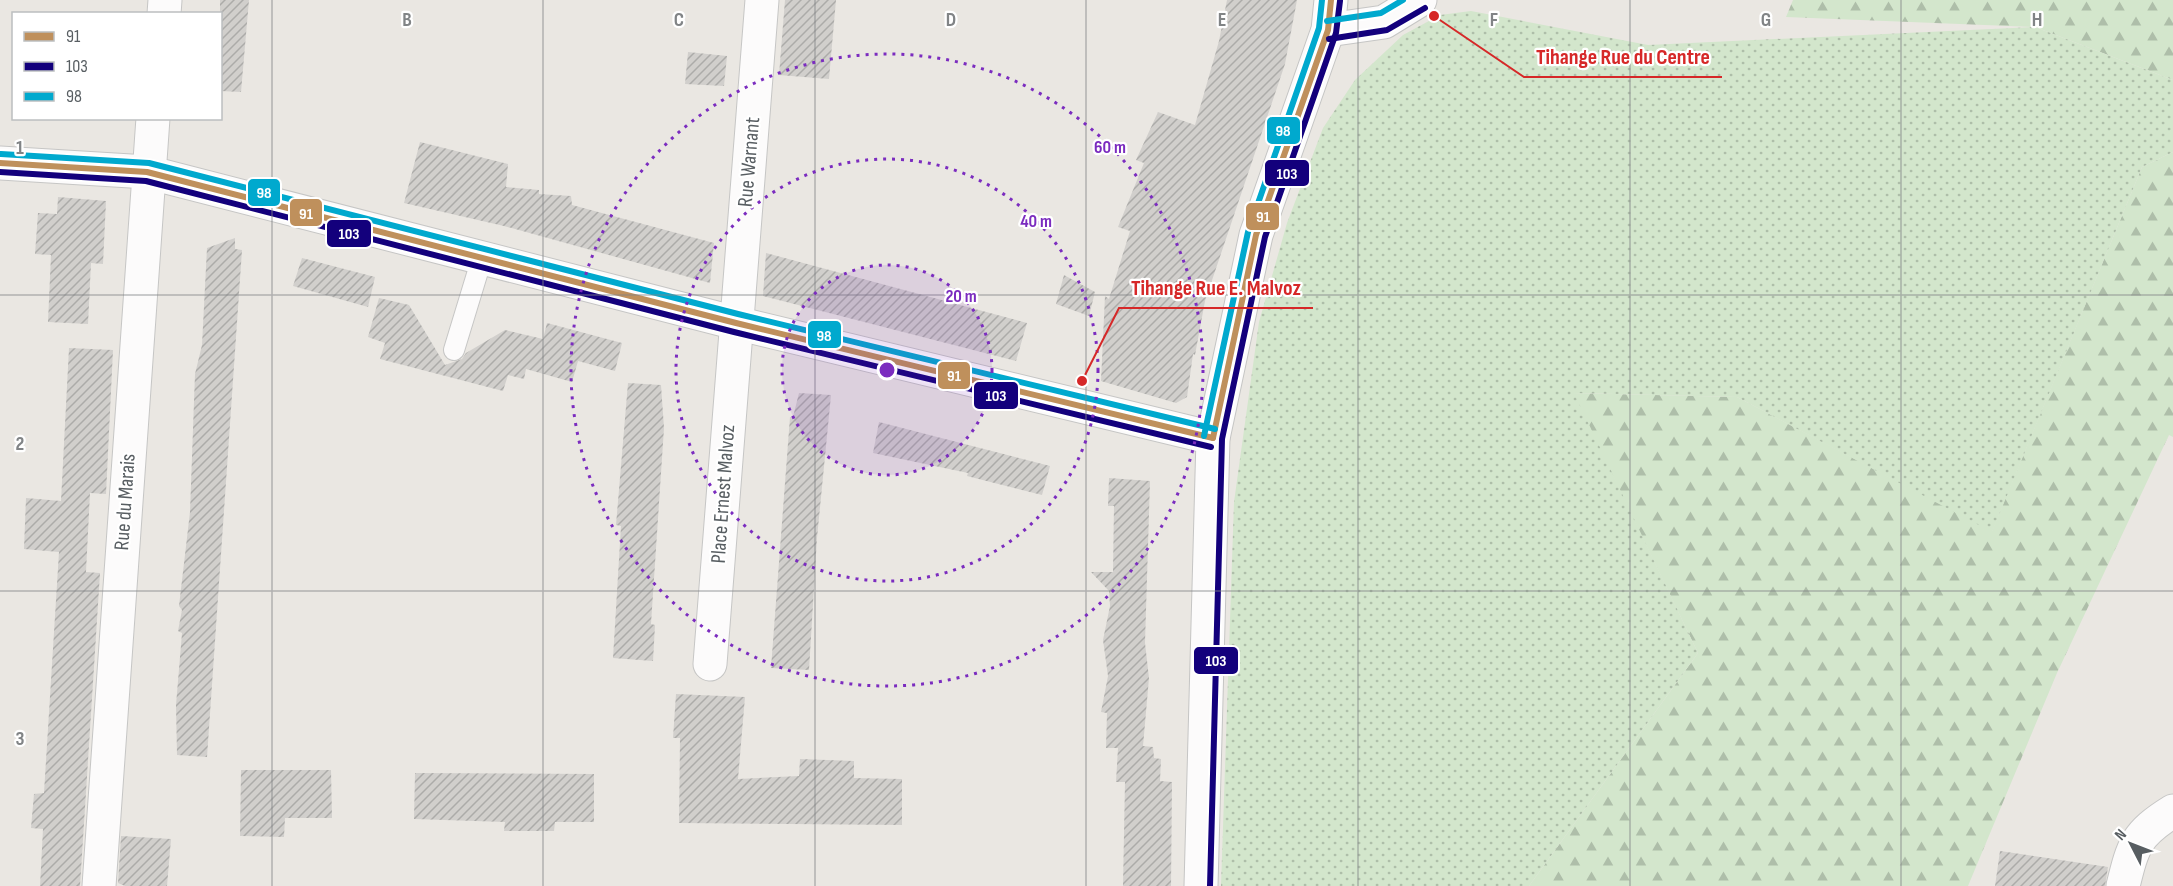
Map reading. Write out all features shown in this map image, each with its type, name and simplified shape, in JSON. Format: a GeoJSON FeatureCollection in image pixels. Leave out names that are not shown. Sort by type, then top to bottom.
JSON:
{"type":"FeatureCollection","features":[{"type":"Feature","properties":{"kind":"street","name":"Rue Warnant"},"geometry":{"type":"LineString","coordinates":[[736,323],[762,0]]}},
{"type":"Feature","properties":{"kind":"street"},"geometry":{"type":"LineString","coordinates":[[1201,886],[1214,438],[1256,235],[1330,15],[1384,22],[1420,0]]}},
{"type":"Feature","properties":{"kind":"street","name":"Rue du Marais"},"geometry":{"type":"LineString","coordinates":[[99,886],[147,172],[153,120]]}},
{"type":"Feature","properties":{"kind":"street"},"geometry":{"type":"LineString","coordinates":[[0,163],[147,172],[736,323],[1214,438]]}},
{"type":"Feature","properties":{"kind":"street","name":"Place Ernest Malvoz"},"geometry":{"type":"LineString","coordinates":[[710,664],[736,323]]}},
{"type":"Feature","properties":{"kind":"street"},"geometry":{"type":"LineString","coordinates":[[2123,886],[2132,849],[2151,825],[2173,811]]}},
{"type":"Feature","properties":{"kind":"lane"},"geometry":{"type":"LineString","coordinates":[[454,350],[482,258]]}},
{"type":"Feature","properties":{"kind":"green space"},"geometry":{"type":"Polygon","coordinates":[[[1793,0],[2173,0],[2173,80],[2035,27],[1786,17],[1793,0]]]}},
{"type":"Feature","properties":{"kind":"green space"},"geometry":{"type":"Polygon","coordinates":[[[1471,11],[1648,45],[2035,27],[2173,80],[2173,152],[2142,167],[1992,532],[1737,397],[1574,393],[1698,653],[1529,886],[1221,886],[1234,502],[1259,322],[1287,223],[1323,128],[1355,80],[1403,35],[1440,15],[1471,11]]]}},
{"type":"Feature","properties":{"kind":"green space"},"geometry":{"type":"Polygon","coordinates":[[[2173,152],[2173,437],[2169,435],[2057,673],[1968,886],[1529,886],[1698,653],[1573,393],[1737,397],[1992,531],[2142,167],[2173,152]]]}},
{"type":"Feature","properties":{"kind":"building"},"geometry":{"type":"Polygon","coordinates":[[[220,0],[249,0],[241,92],[222,91],[222,12],[220,12],[220,0]]]}},
{"type":"Feature","properties":{"kind":"building"},"geometry":{"type":"Polygon","coordinates":[[[785,0],[836,0],[829,79],[779,75],[785,0]]]}},
{"type":"Feature","properties":{"kind":"building"},"geometry":{"type":"Polygon","coordinates":[[[1227,0],[1297,0],[1285,64],[1205,301],[1195,355],[1193,354],[1187,397],[1176,403],[1101,381],[1105,296],[1109,299],[1130,231],[1118,227],[1144,163],[1136,160],[1158,112],[1195,125],[1219,41],[1227,0]]]}},
{"type":"Feature","properties":{"kind":"building"},"geometry":{"type":"Polygon","coordinates":[[[688,52],[727,56],[724,86],[685,84],[688,52]]]}},
{"type":"Feature","properties":{"kind":"building"},"geometry":{"type":"Polygon","coordinates":[[[420,142],[508,164],[506,187],[539,190],[539,194],[571,196],[572,205],[714,243],[710,283],[504,226],[404,203],[420,142]]]}},
{"type":"Feature","properties":{"kind":"building"},"geometry":{"type":"Polygon","coordinates":[[[58,197],[106,201],[103,264],[91,263],[88,324],[48,322],[51,255],[35,254],[38,213],[57,214],[58,197]]]}},
{"type":"Feature","properties":{"kind":"building"},"geometry":{"type":"Polygon","coordinates":[[[235,238],[235,249],[242,250],[207,757],[177,755],[176,705],[182,633],[178,631],[182,610],[179,606],[190,512],[195,374],[202,345],[207,248],[235,238]]]}},
{"type":"Feature","properties":{"kind":"building"},"geometry":{"type":"Polygon","coordinates":[[[766,253],[1027,323],[1016,361],[763,296],[766,253]]]}},
{"type":"Feature","properties":{"kind":"building"},"geometry":{"type":"Polygon","coordinates":[[[302,258],[375,277],[368,307],[293,286],[302,258]]]}},
{"type":"Feature","properties":{"kind":"building"},"geometry":{"type":"Polygon","coordinates":[[[1064,275],[1095,292],[1089,316],[1056,304],[1064,275]]]}},
{"type":"Feature","properties":{"kind":"building"},"geometry":{"type":"Polygon","coordinates":[[[379,298],[409,305],[445,365],[462,359],[466,353],[505,330],[543,339],[547,323],[622,343],[615,371],[578,361],[572,382],[526,369],[524,379],[508,375],[503,391],[380,359],[385,343],[368,337],[379,298]]]}},
{"type":"Feature","properties":{"kind":"building"},"geometry":{"type":"Polygon","coordinates":[[[69,348],[113,350],[106,494],[90,493],[86,572],[100,573],[80,886],[40,886],[43,829],[31,828],[34,794],[44,793],[59,552],[24,549],[26,498],[61,501],[69,348]]]}},
{"type":"Feature","properties":{"kind":"building"},"geometry":{"type":"Polygon","coordinates":[[[628,383],[661,385],[664,428],[651,624],[655,625],[653,661],[613,658],[621,526],[616,525],[628,383]]]}},
{"type":"Feature","properties":{"kind":"building"},"geometry":{"type":"Polygon","coordinates":[[[799,393],[831,395],[817,538],[809,670],[771,668],[790,417],[793,417],[799,393]]]}},
{"type":"Feature","properties":{"kind":"building"},"geometry":{"type":"Polygon","coordinates":[[[879,422],[1050,466],[1042,495],[967,476],[968,473],[873,453],[879,422]]]}},
{"type":"Feature","properties":{"kind":"building"},"geometry":{"type":"Polygon","coordinates":[[[1109,478],[1150,481],[1145,643],[1149,678],[1143,746],[1153,747],[1154,758],[1161,759],[1160,781],[1172,782],[1171,886],[1123,886],[1125,782],[1116,782],[1118,748],[1106,748],[1107,713],[1101,712],[1108,676],[1103,640],[1110,606],[1109,591],[1091,572],[1113,572],[1114,506],[1108,506],[1109,478]]]}},
{"type":"Feature","properties":{"kind":"building"},"geometry":{"type":"Polygon","coordinates":[[[676,694],[745,697],[738,779],[799,776],[800,759],[854,761],[854,778],[902,779],[902,825],[679,823],[680,738],[673,738],[676,694]]]}},
{"type":"Feature","properties":{"kind":"building"},"geometry":{"type":"Polygon","coordinates":[[[241,770],[331,770],[332,818],[285,818],[284,837],[240,836],[241,770]]]}},
{"type":"Feature","properties":{"kind":"building"},"geometry":{"type":"Polygon","coordinates":[[[415,773],[594,774],[594,822],[555,822],[554,831],[504,831],[505,822],[414,819],[415,773]]]}},
{"type":"Feature","properties":{"kind":"building"},"geometry":{"type":"Polygon","coordinates":[[[121,836],[171,839],[167,886],[125,886],[118,883],[121,836]]]}},
{"type":"Feature","properties":{"kind":"building"},"geometry":{"type":"Polygon","coordinates":[[[2000,851],[2108,867],[2105,886],[1995,886],[2000,851]]]}},
{"type":"Feature","properties":{"kind":"transit line","name":"98"},"geometry":{"type":"LineString","coordinates":[[1204,436],[1248,232],[1319,28],[1322,0]]}},
{"type":"Feature","properties":{"kind":"transit line","name":"91"},"geometry":{"type":"LineString","coordinates":[[1213,438],[1256,235],[1328,30],[1331,0]]}},
{"type":"Feature","properties":{"kind":"transit line","name":"98"},"geometry":{"type":"LineString","coordinates":[[1327,21],[1381,13],[1403,0]]}},
{"type":"Feature","properties":{"kind":"transit line","name":"103"},"geometry":{"type":"LineString","coordinates":[[1210,886],[1222,439],[1265,237],[1336,33],[1340,1]]}},
{"type":"Feature","properties":{"kind":"transit line","name":"103"},"geometry":{"type":"LineString","coordinates":[[1329,39],[1387,30],[1425,8]]}},
{"type":"Feature","properties":{"kind":"transit line","name":"98"},"geometry":{"type":"LineString","coordinates":[[1,154],[149,163],[738,314],[1215,429]]}},
{"type":"Feature","properties":{"kind":"transit line","name":"91"},"geometry":{"type":"LineString","coordinates":[[0,163],[147,172],[736,323],[1213,438]]}},
{"type":"Feature","properties":{"kind":"transit line","name":"103"},"geometry":{"type":"LineString","coordinates":[[0,172],[146,181],[734,332],[1211,447]]}},
{"type":"Feature","properties":{"kind":"place","name":"Tihange Rue du Centre"},"geometry":{"type":"Point","coordinates":[1434,16]}},
{"type":"Feature","properties":{"kind":"place","name":"Tihange Rue E. Malvoz"},"geometry":{"type":"Point","coordinates":[1082,381]}}]}
